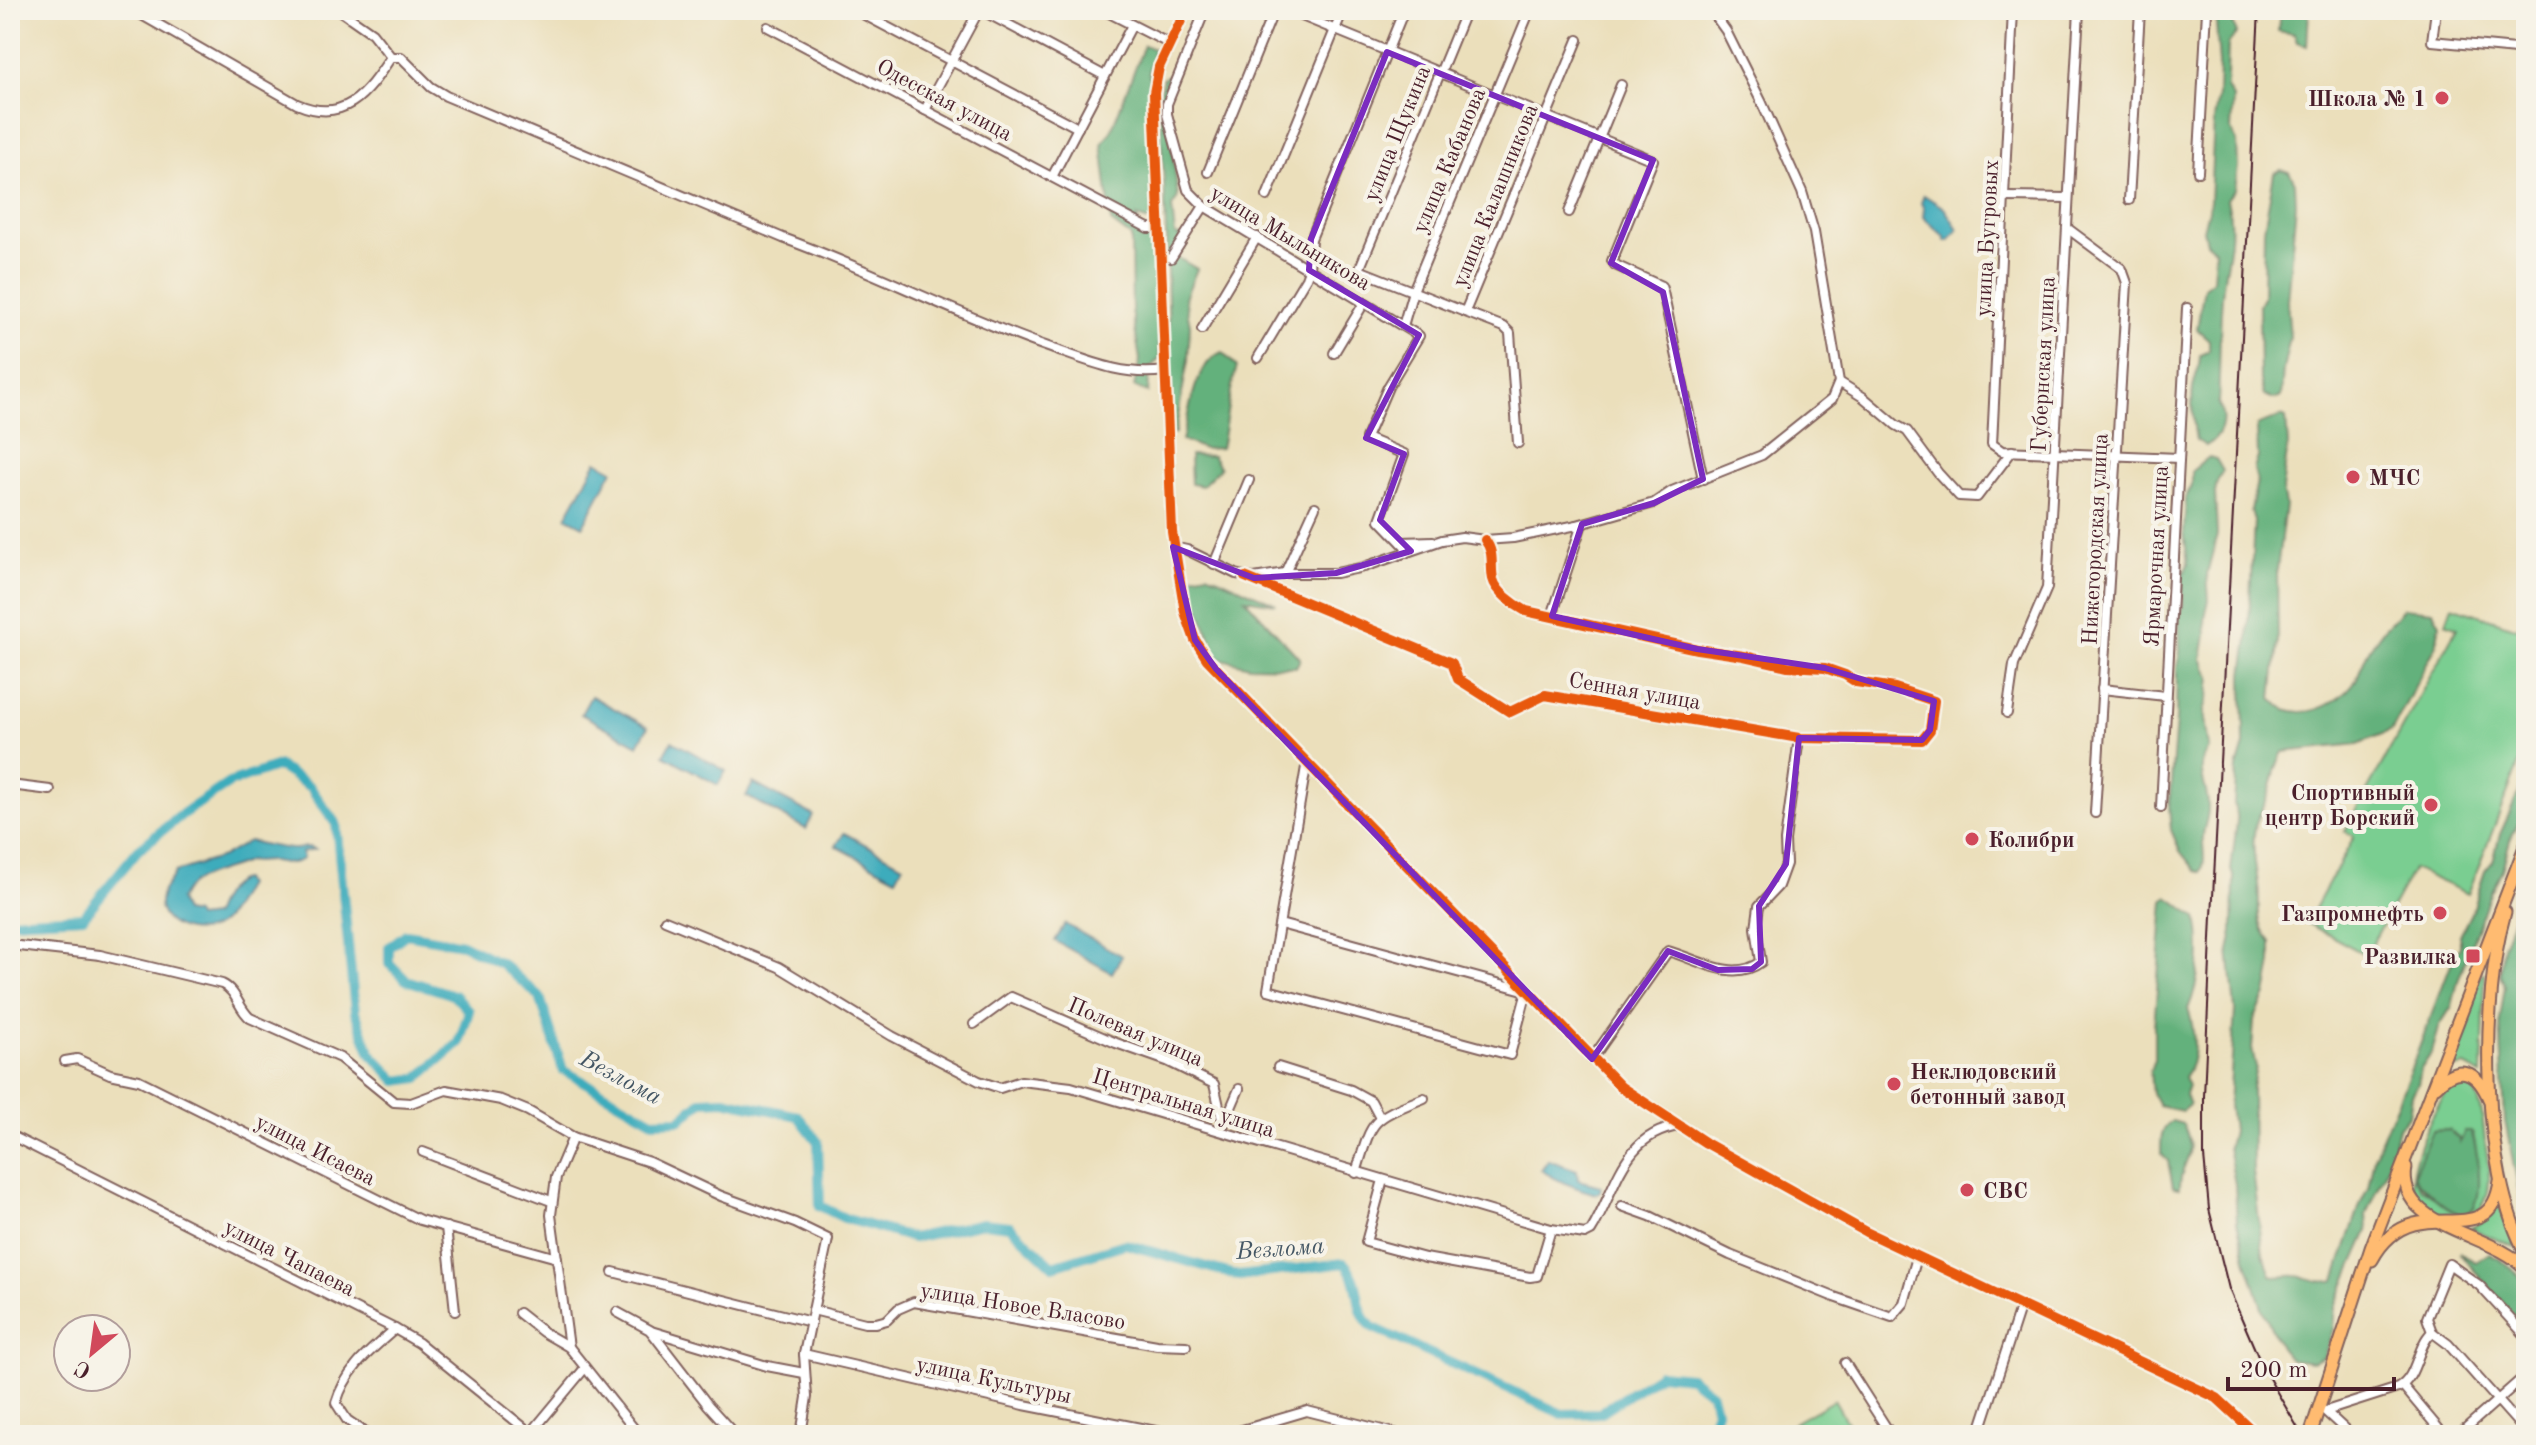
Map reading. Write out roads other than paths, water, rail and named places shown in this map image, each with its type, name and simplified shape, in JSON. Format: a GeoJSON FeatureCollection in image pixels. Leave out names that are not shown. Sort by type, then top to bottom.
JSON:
{"type":"FeatureCollection","features":[{"type":"Feature","properties":{"kind":"main road"},"geometry":{"type":"LineString","coordinates":[[2310,1435],[2322,1410],[2358,1285],[2526,845]]}},
{"type":"Feature","properties":{"kind":"main road"},"geometry":{"type":"LineString","coordinates":[[2526,845],[2499,937],[2493,971],[2489,1033],[2490,1103],[2501,1175],[2512,1219],[2526,1253]]}},
{"type":"Feature","properties":{"kind":"main road"},"geometry":{"type":"LineString","coordinates":[[2432,1090],[2449,1075],[2463,1072],[2477,1079],[2490,1103]]}},
{"type":"Feature","properties":{"kind":"main road"},"geometry":{"type":"LineString","coordinates":[[2410,1147],[2405,1175],[2409,1198],[2420,1212],[2505,1251],[2526,1269]]}},
{"type":"Feature","properties":{"kind":"main road"},"geometry":{"type":"LineString","coordinates":[[2358,1285],[2376,1253],[2390,1237],[2415,1223],[2472,1220],[2485,1213],[2496,1196],[2501,1175]]}},
{"type":"Feature","properties":{"kind":"street"},"geometry":{"type":"LineString","coordinates":[[133,10],[297,104],[317,111],[336,112],[350,105],[391,57],[401,57],[424,82],[446,96],[989,324],[1096,365],[1142,374],[1164,371]]}},
{"type":"Feature","properties":{"kind":"street"},"geometry":{"type":"LineString","coordinates":[[339,10],[372,33],[391,57]]}},
{"type":"Feature","properties":{"kind":"street"},"geometry":{"type":"LineString","coordinates":[[855,10],[1078,128]]}},
{"type":"Feature","properties":{"kind":"street"},"geometry":{"type":"LineString","coordinates":[[925,110],[980,10],[1105,76]]}},
{"type":"Feature","properties":{"kind":"street"},"geometry":{"type":"LineString","coordinates":[[1103,10],[1170,44]]}},
{"type":"Feature","properties":{"kind":"street"},"geometry":{"type":"LineString","coordinates":[[1186,10],[1156,76],[1154,93],[1173,547],[1185,612],[1201,650],[1226,680],[1621,1087],[1791,1192],[1917,1257],[2217,1398],[2257,1435]]}},
{"type":"Feature","properties":{"kind":"street","name":"улица Мыльникова"},"geometry":{"type":"LineString","coordinates":[[1205,10],[1167,104],[1186,185],[1192,197],[1419,336],[1388,387],[1366,438],[1404,454],[1380,520],[1402,542]]}},
{"type":"Feature","properties":{"kind":"street"},"geometry":{"type":"LineString","coordinates":[[1208,172],[1274,10]]}},
{"type":"Feature","properties":{"kind":"street"},"geometry":{"type":"LineString","coordinates":[[1287,10],[1653,160],[1613,257],[1615,265],[1661,286],[1703,479]]}},
{"type":"Feature","properties":{"kind":"street"},"geometry":{"type":"LineString","coordinates":[[1267,196],[1343,10]]}},
{"type":"Feature","properties":{"kind":"street"},"geometry":{"type":"LineString","coordinates":[[1258,358],[1309,270],[1311,239],[1404,10]]}},
{"type":"Feature","properties":{"kind":"street","name":"улица Щукина"},"geometry":{"type":"LineString","coordinates":[[1359,270],[1466,10]]}},
{"type":"Feature","properties":{"kind":"street","name":"улица Кабанова"},"geometry":{"type":"LineString","coordinates":[[1403,326],[1413,291],[1530,10]]}},
{"type":"Feature","properties":{"kind":"street"},"geometry":{"type":"LineString","coordinates":[[1402,542],[1462,537],[1485,540],[1542,533],[1654,503],[1672,491],[1766,453],[1836,395],[1839,382],[1814,232],[1802,192],[1726,31],[1711,10]]}},
{"type":"Feature","properties":{"kind":"street","name":"улица Бугровых"},"geometry":{"type":"LineString","coordinates":[[2012,451],[2002,451],[1992,444],[2013,10]]}},
{"type":"Feature","properties":{"kind":"street","name":"Губернская улица"},"geometry":{"type":"LineString","coordinates":[[2007,713],[2014,665],[2047,588],[2079,10]]}},
{"type":"Feature","properties":{"kind":"street"},"geometry":{"type":"LineString","coordinates":[[2129,200],[2140,10]]}},
{"type":"Feature","properties":{"kind":"street"},"geometry":{"type":"LineString","coordinates":[[2198,172],[2207,10]]}},
{"type":"Feature","properties":{"kind":"street"},"geometry":{"type":"LineString","coordinates":[[2436,10],[2432,41],[2526,50]]}},
{"type":"Feature","properties":{"kind":"street"},"geometry":{"type":"LineString","coordinates":[[1052,177],[1132,25]]}},
{"type":"Feature","properties":{"kind":"street","name":"Одесская улица"},"geometry":{"type":"LineString","coordinates":[[768,27],[1148,228],[1159,228]]}},
{"type":"Feature","properties":{"kind":"street","name":"улица Калашникова"},"geometry":{"type":"LineString","coordinates":[[1359,270],[1465,312],[1578,40]]}},
{"type":"Feature","properties":{"kind":"street"},"geometry":{"type":"LineString","coordinates":[[1569,212],[1621,85]]}},
{"type":"Feature","properties":{"kind":"street"},"geometry":{"type":"LineString","coordinates":[[2526,162],[2526,176]]}},
{"type":"Feature","properties":{"kind":"street"},"geometry":{"type":"LineString","coordinates":[[2006,197],[2067,198]]}},
{"type":"Feature","properties":{"kind":"street"},"geometry":{"type":"LineString","coordinates":[[1171,258],[1204,206]]}},
{"type":"Feature","properties":{"kind":"street","name":"Нижегородская улица"},"geometry":{"type":"LineString","coordinates":[[2067,228],[2122,269],[2127,283],[2095,813]]}},
{"type":"Feature","properties":{"kind":"street"},"geometry":{"type":"LineString","coordinates":[[1202,329],[1257,237]]}},
{"type":"Feature","properties":{"kind":"street"},"geometry":{"type":"LineString","coordinates":[[1334,353],[1364,303]]}},
{"type":"Feature","properties":{"kind":"street","name":"Ярмарочная улица"},"geometry":{"type":"LineString","coordinates":[[2161,807],[2187,308]]}},
{"type":"Feature","properties":{"kind":"street"},"geometry":{"type":"LineString","coordinates":[[1465,312],[1504,327],[1510,333],[1518,443]]}},
{"type":"Feature","properties":{"kind":"street"},"geometry":{"type":"LineString","coordinates":[[1839,382],[1907,431],[1959,496],[1977,497],[2012,451],[2179,458]]}},
{"type":"Feature","properties":{"kind":"street"},"geometry":{"type":"LineString","coordinates":[[1214,564],[1249,480]]}},
{"type":"Feature","properties":{"kind":"street"},"geometry":{"type":"LineString","coordinates":[[1285,573],[1315,507]]}},
{"type":"Feature","properties":{"kind":"street"},"geometry":{"type":"LineString","coordinates":[[1485,540],[1491,549],[1493,579],[1497,587],[1522,609],[1552,616],[1582,524]]}},
{"type":"Feature","properties":{"kind":"street"},"geometry":{"type":"LineString","coordinates":[[1173,547],[1187,550],[1245,577],[1336,573],[1442,540]]}},
{"type":"Feature","properties":{"kind":"street"},"geometry":{"type":"LineString","coordinates":[[1402,542],[1406,547],[1405,553]]}},
{"type":"Feature","properties":{"kind":"street","name":"Сенная улица"},"geometry":{"type":"LineString","coordinates":[[1245,577],[1452,663],[1458,679],[1510,712],[1545,695],[1799,738],[1922,740],[1930,730],[1934,701],[1895,688],[1856,682],[1825,668],[1788,666],[1697,649],[1552,616]]}},
{"type":"Feature","properties":{"kind":"street"},"geometry":{"type":"LineString","coordinates":[[2102,689],[2165,696]]}},
{"type":"Feature","properties":{"kind":"street"},"geometry":{"type":"LineString","coordinates":[[1592,1059],[1668,951],[1718,970],[1752,969],[1761,962],[1756,928],[1759,906],[1778,886],[1786,864],[1785,841],[1799,738]]}},
{"type":"Feature","properties":{"kind":"street"},"geometry":{"type":"LineString","coordinates":[[1280,924],[1527,991],[1510,1055],[1268,990],[1307,761]]}},
{"type":"Feature","properties":{"kind":"street"},"geometry":{"type":"LineString","coordinates":[[10,785],[50,790]]}},
{"type":"Feature","properties":{"kind":"street","name":"Центральная улица"},"geometry":{"type":"LineString","coordinates":[[665,920],[779,967],[892,1036],[979,1081],[1000,1088],[1021,1081],[1071,1087],[1224,1128],[1356,1173],[1551,1229],[1576,1233],[1591,1231],[1619,1171],[1638,1144],[1658,1130],[1680,1126]]}},
{"type":"Feature","properties":{"kind":"street"},"geometry":{"type":"LineString","coordinates":[[10,945],[100,955],[222,984],[232,989],[250,1018],[340,1058],[394,1102],[411,1103],[440,1090],[491,1097],[528,1111],[573,1137],[649,1162],[721,1196],[795,1223],[828,1239],[804,1354],[807,1397],[801,1435]]}},
{"type":"Feature","properties":{"kind":"street","name":"Полевая улица"},"geometry":{"type":"LineString","coordinates":[[974,1024],[1011,997],[1116,1043],[1167,1061],[1214,1084],[1224,1128]]}},
{"type":"Feature","properties":{"kind":"street","name":"улица Исаева"},"geometry":{"type":"LineString","coordinates":[[65,1061],[77,1059],[110,1074],[139,1080],[420,1220],[557,1258]]}},
{"type":"Feature","properties":{"kind":"street"},"geometry":{"type":"LineString","coordinates":[[1278,1067],[1351,1090],[1371,1101],[1379,1116]]}},
{"type":"Feature","properties":{"kind":"street"},"geometry":{"type":"LineString","coordinates":[[1224,1128],[1239,1089]]}},
{"type":"Feature","properties":{"kind":"street"},"geometry":{"type":"LineString","coordinates":[[1356,1173],[1368,1131],[1379,1116],[1424,1098]]}},
{"type":"Feature","properties":{"kind":"street","name":"улица Чапаева"},"geometry":{"type":"LineString","coordinates":[[14,1137],[395,1329],[419,1343],[532,1434]]}},
{"type":"Feature","properties":{"kind":"street"},"geometry":{"type":"LineString","coordinates":[[569,1347],[551,1201],[556,1177],[573,1137]]}},
{"type":"Feature","properties":{"kind":"street"},"geometry":{"type":"LineString","coordinates":[[423,1152],[551,1201]]}},
{"type":"Feature","properties":{"kind":"street"},"geometry":{"type":"LineString","coordinates":[[1383,1180],[1366,1242],[1425,1258],[1530,1277],[1537,1276],[1551,1229]]}},
{"type":"Feature","properties":{"kind":"street"},"geometry":{"type":"LineString","coordinates":[[1622,1206],[1650,1216],[1730,1255],[1892,1317],[1904,1303],[1917,1257]]}},
{"type":"Feature","properties":{"kind":"street"},"geometry":{"type":"LineString","coordinates":[[446,1227],[455,1311]]}},
{"type":"Feature","properties":{"kind":"street"},"geometry":{"type":"LineString","coordinates":[[2526,1336],[2479,1285],[2449,1264],[2427,1318],[2432,1332],[2448,1344],[2526,1432]]}},
{"type":"Feature","properties":{"kind":"street"},"geometry":{"type":"LineString","coordinates":[[613,1272],[811,1322]]}},
{"type":"Feature","properties":{"kind":"street","name":"улица Новое Власово"},"geometry":{"type":"LineString","coordinates":[[813,1310],[876,1323],[887,1320],[898,1309],[914,1302],[1157,1345],[1186,1346]]}},
{"type":"Feature","properties":{"kind":"street"},"geometry":{"type":"LineString","coordinates":[[1965,1435],[1967,1431],[1984,1432],[2021,1305]]}},
{"type":"Feature","properties":{"kind":"street"},"geometry":{"type":"LineString","coordinates":[[617,1312],[650,1330],[767,1366],[804,1373]]}},
{"type":"Feature","properties":{"kind":"street"},"geometry":{"type":"LineString","coordinates":[[519,1313],[569,1347],[639,1435]]}},
{"type":"Feature","properties":{"kind":"street"},"geometry":{"type":"LineString","coordinates":[[369,1435],[347,1420],[336,1403],[339,1391],[359,1359],[395,1329]]}},
{"type":"Feature","properties":{"kind":"street"},"geometry":{"type":"LineString","coordinates":[[650,1330],[735,1435]]}},
{"type":"Feature","properties":{"kind":"street"},"geometry":{"type":"LineString","coordinates":[[2322,1410],[2403,1386],[2422,1344],[2432,1332]]}},
{"type":"Feature","properties":{"kind":"street","name":"улица Культуры"},"geometry":{"type":"LineString","coordinates":[[804,1354],[1024,1405],[1176,1435]]}},
{"type":"Feature","properties":{"kind":"street"},"geometry":{"type":"LineString","coordinates":[[1845,1363],[1891,1435]]}},
{"type":"Feature","properties":{"kind":"street"},"geometry":{"type":"LineString","coordinates":[[532,1434],[585,1368]]}},
{"type":"Feature","properties":{"kind":"street"},"geometry":{"type":"LineString","coordinates":[[2458,1435],[2526,1375]]}},
{"type":"Feature","properties":{"kind":"street"},"geometry":{"type":"LineString","coordinates":[[2403,1386],[2444,1435]]}},
{"type":"Feature","properties":{"kind":"street"},"geometry":{"type":"LineString","coordinates":[[2322,1410],[2351,1435]]}},
{"type":"Feature","properties":{"kind":"street"},"geometry":{"type":"LineString","coordinates":[[1225,1435],[1307,1411],[1402,1435]]}},
{"type":"Feature","properties":{"kind":"water"},"geometry":{"type":"Polygon","coordinates":[[[1924,195],[1944,208],[1958,229],[1949,241],[1945,241],[1945,237],[1923,217],[1921,203],[1924,195]]]}},
{"type":"Feature","properties":{"kind":"water"},"geometry":{"type":"Polygon","coordinates":[[[597,461],[613,470],[583,526],[566,517],[597,461]]]}},
{"type":"Feature","properties":{"kind":"water"},"geometry":{"type":"Polygon","coordinates":[[[591,696],[648,727],[638,745],[581,714],[591,696]]]}},
{"type":"Feature","properties":{"kind":"water"},"geometry":{"type":"Polygon","coordinates":[[[672,741],[726,771],[718,785],[664,755],[672,741]]]}},
{"type":"Feature","properties":{"kind":"water"},"geometry":{"type":"Polygon","coordinates":[[[753,783],[813,815],[806,829],[746,796],[753,783]]]}},
{"type":"Feature","properties":{"kind":"water"},"geometry":{"type":"Polygon","coordinates":[[[844,833],[903,865],[896,878],[836,846],[844,833]]]}},
{"type":"Feature","properties":{"kind":"water"},"geometry":{"type":"Polygon","coordinates":[[[249,841],[315,849],[302,852],[303,859],[294,863],[248,861],[209,874],[192,884],[179,900],[184,912],[195,914],[197,918],[213,916],[220,899],[237,882],[243,880],[246,885],[217,926],[208,930],[187,930],[168,921],[160,904],[163,891],[175,872],[222,857],[249,841]]]}},
{"type":"Feature","properties":{"kind":"water"},"geometry":{"type":"Polygon","coordinates":[[[1065,924],[1122,956],[1112,973],[1055,941],[1065,924]]]}},
{"type":"Feature","properties":{"kind":"water"},"geometry":{"type":"Polygon","coordinates":[[[1548,1160],[1577,1170],[1578,1180],[1601,1186],[1600,1192],[1596,1194],[1582,1190],[1547,1174],[1541,1170],[1548,1160]]]}},
{"type":"Feature","properties":{"kind":"waterway","name":"Везлома"},"geometry":{"type":"LineString","coordinates":[[10,921],[83,917],[138,850],[184,813],[229,783],[278,766],[310,787],[336,824],[355,1012],[371,1054],[397,1081],[418,1078],[459,1043],[469,1011],[454,995],[406,980],[389,963],[389,947],[406,934],[462,944],[502,964],[540,997],[563,1070],[653,1121],[680,1120],[702,1101],[724,1100],[798,1116],[818,1142],[820,1206],[844,1218],[912,1238],[983,1223],[1010,1226],[1053,1266],[1125,1244],[1239,1276],[1344,1263],[1354,1280],[1362,1311],[1372,1327],[1562,1414],[1600,1413],[1660,1374],[1690,1377],[1712,1394],[1716,1410],[1707,1435]]}},
{"type":"Feature","properties":{"kind":"railway"},"geometry":{"type":"LineString","coordinates":[[2259,10],[2212,916],[2204,1156],[2209,1209],[2229,1289],[2263,1368],[2302,1435]]}},
{"type":"Feature","properties":{"kind":"place","name":"Школа № 1"},"geometry":{"type":"Point","coordinates":[2442,98]}},
{"type":"Feature","properties":{"kind":"place","name":"МЧС"},"geometry":{"type":"Point","coordinates":[2353,477]}},
{"type":"Feature","properties":{"kind":"place","name":"Спортивный центр Борский"},"geometry":{"type":"Point","coordinates":[2431,805]}},
{"type":"Feature","properties":{"kind":"place","name":"Колибри"},"geometry":{"type":"Point","coordinates":[1972,839]}},
{"type":"Feature","properties":{"kind":"place","name":"Газпромнефть"},"geometry":{"type":"Point","coordinates":[2440,913]}},
{"type":"Feature","properties":{"kind":"place","name":"Развилка"},"geometry":{"type":"Point","coordinates":[2473,956]}},
{"type":"Feature","properties":{"kind":"place","name":"Неклюдовский бетонный завод"},"geometry":{"type":"Point","coordinates":[1894,1084]}},
{"type":"Feature","properties":{"kind":"place","name":"СВС"},"geometry":{"type":"Point","coordinates":[1967,1190]}}]}
